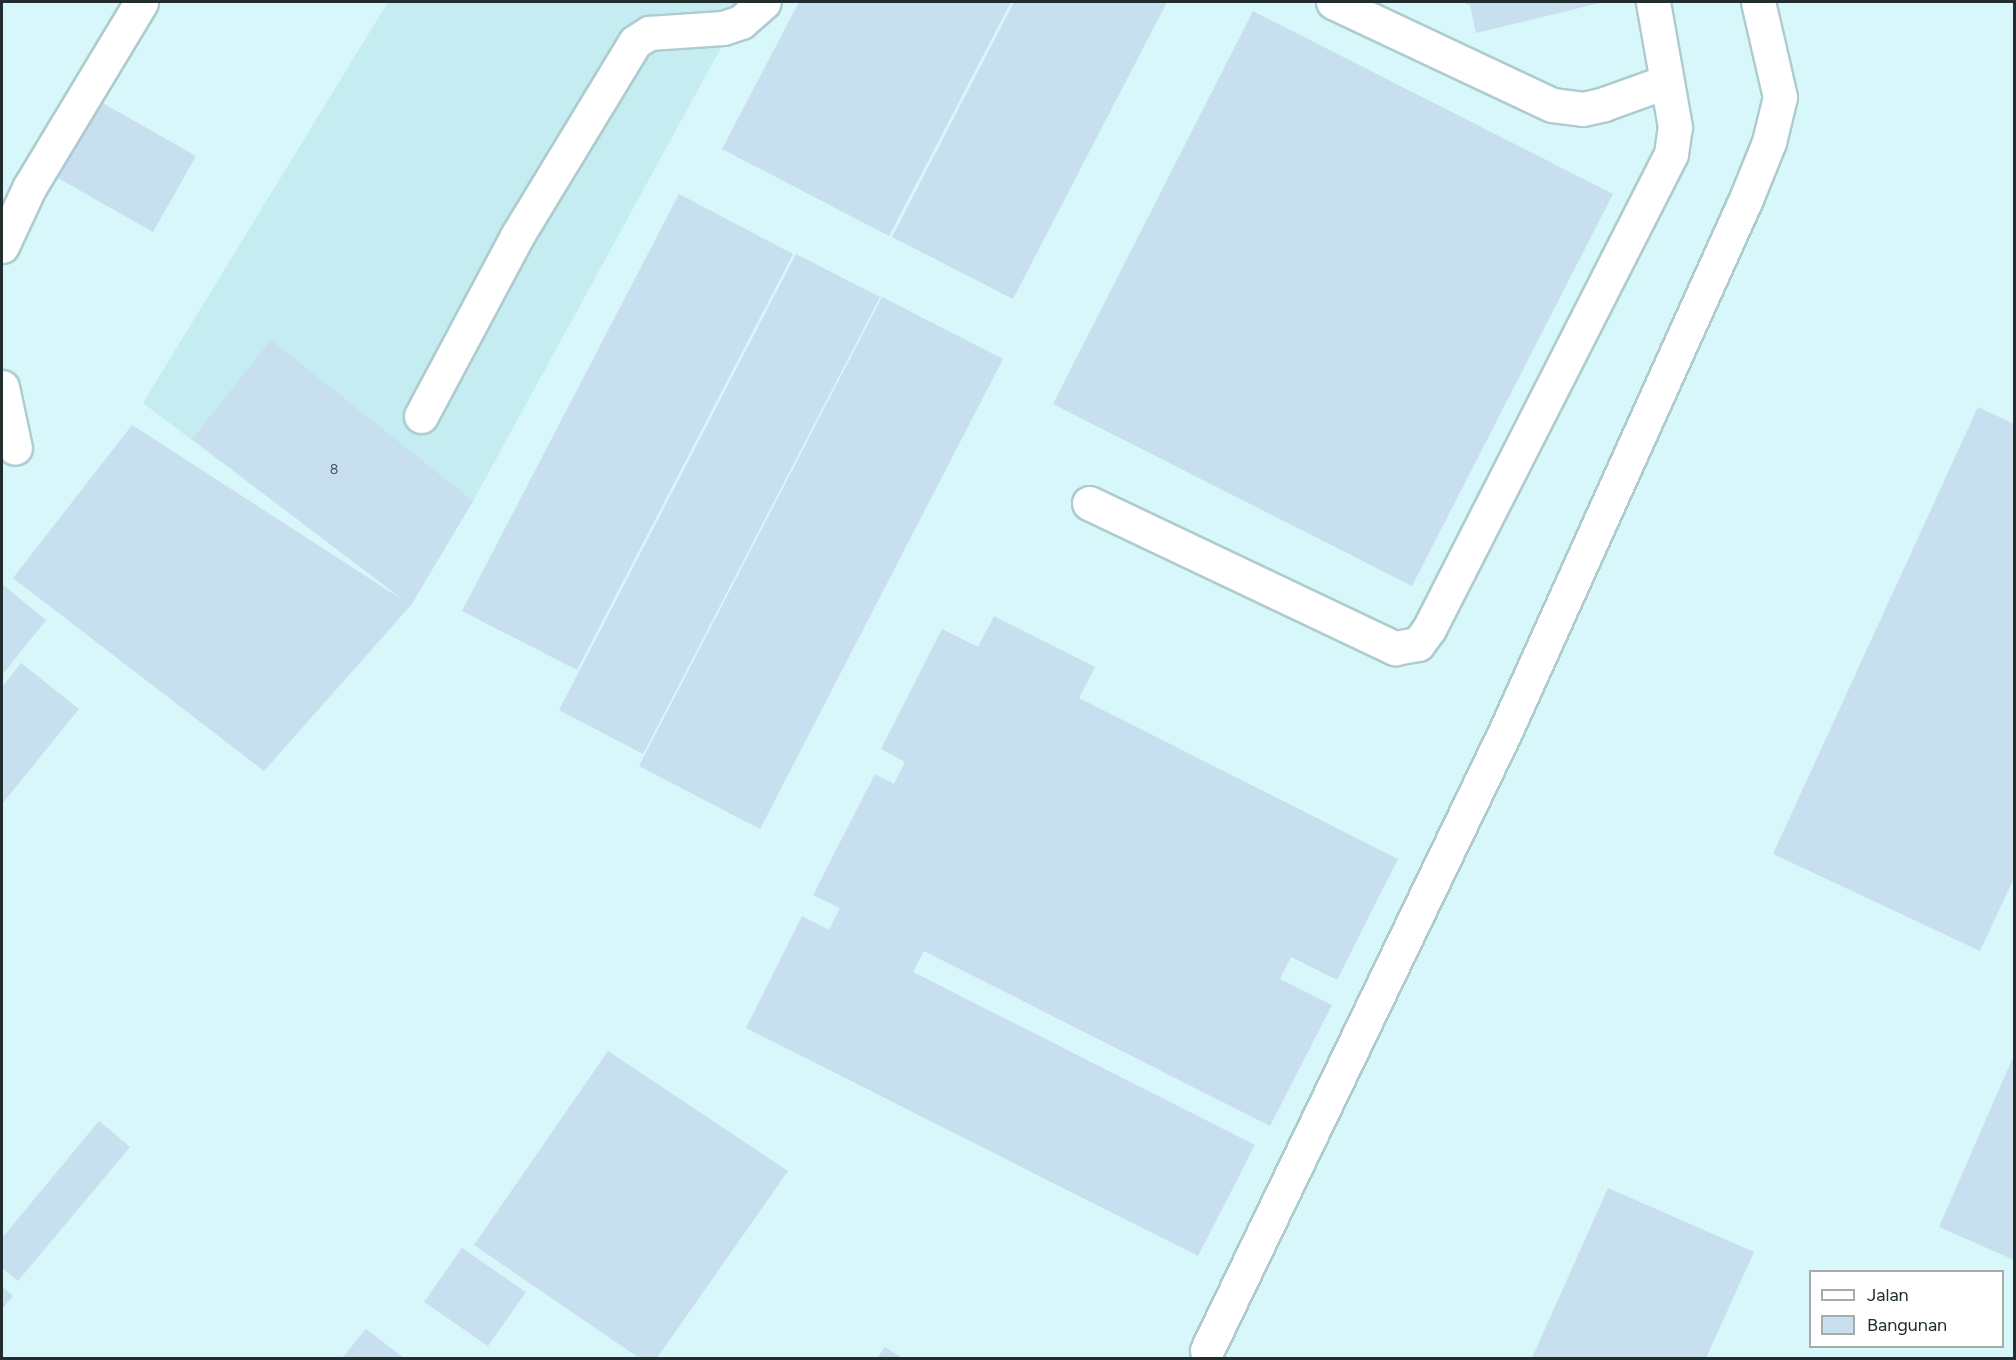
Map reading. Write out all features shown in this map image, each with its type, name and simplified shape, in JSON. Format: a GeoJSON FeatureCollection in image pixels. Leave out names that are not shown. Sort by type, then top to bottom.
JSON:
{"type":"FeatureCollection","features":[{"type":"Feature","properties":{"kind":"lane"},"geometry":{"type":"LineString","coordinates":[[2,246],[29,188],[141,2]]}},
{"type":"Feature","properties":{"kind":"lane"},"geometry":{"type":"LineString","coordinates":[[421,416],[517,236],[635,42],[649,33],[723,28],[741,22],[764,2]]}},
{"type":"Feature","properties":{"kind":"lane"},"geometry":{"type":"LineString","coordinates":[[1333,2],[1552,105],[1583,109],[1604,104],[1665,82]]}},
{"type":"Feature","properties":{"kind":"lane"},"geometry":{"type":"LineString","coordinates":[[1089,503],[1395,648],[1418,644],[1429,628],[1671,154],[1675,127],[1665,82],[1653,2]]}},
{"type":"Feature","properties":{"kind":"lane"},"geometry":{"type":"LineString","coordinates":[[1207,1350],[1505,732],[1746,199],[1769,142],[1780,97],[1758,2]]}},
{"type":"Feature","properties":{"kind":"lane"},"geometry":{"type":"LineString","coordinates":[[2,387],[15,448]]}},
{"type":"Feature","properties":{"kind":"shaded area"},"geometry":{"type":"Polygon","coordinates":[[[388,2],[746,2],[473,501],[411,605],[143,403],[388,2]]]}},
{"type":"Feature","properties":{"kind":"building"},"geometry":{"type":"Polygon","coordinates":[[[799,2],[1011,2],[889,236],[722,149],[799,2]]]}},
{"type":"Feature","properties":{"kind":"building"},"geometry":{"type":"Polygon","coordinates":[[[1014,2],[1167,2],[1013,299],[892,237],[1014,2]]]}},
{"type":"Feature","properties":{"kind":"building"},"geometry":{"type":"Polygon","coordinates":[[[1462,2],[1604,2],[1476,33],[1470,5],[1462,2]]]}},
{"type":"Feature","properties":{"kind":"building"},"geometry":{"type":"Polygon","coordinates":[[[1253,11],[1613,194],[1412,586],[1053,404],[1253,11]]]}},
{"type":"Feature","properties":{"kind":"building"},"geometry":{"type":"Polygon","coordinates":[[[99,101],[196,156],[153,232],[56,177],[99,101]]]}},
{"type":"Feature","properties":{"kind":"building"},"geometry":{"type":"Polygon","coordinates":[[[679,194],[793,254],[577,670],[462,611],[679,194]]]}},
{"type":"Feature","properties":{"kind":"building"},"geometry":{"type":"Polygon","coordinates":[[[796,254],[880,297],[643,754],[559,710],[796,254]]]}},
{"type":"Feature","properties":{"kind":"building"},"geometry":{"type":"Polygon","coordinates":[[[882,297],[1003,359],[760,829],[639,766],[882,297]]]}},
{"type":"Feature","properties":{"kind":"building"},"geometry":{"type":"Polygon","coordinates":[[[271,340],[473,501],[411,605],[264,771],[13,578],[132,425],[406,602],[192,439],[271,340]]]}},
{"type":"Feature","properties":{"kind":"building"},"geometry":{"type":"Polygon","coordinates":[[[1978,407],[2014,424],[2014,878],[1980,951],[1773,854],[1978,407]]]}},
{"type":"Feature","properties":{"kind":"building"},"geometry":{"type":"Polygon","coordinates":[[[2,584],[46,620],[2,675],[2,584]]]}},
{"type":"Feature","properties":{"kind":"building"},"geometry":{"type":"Polygon","coordinates":[[[994,616],[1095,667],[1079,698],[1398,859],[1337,980],[1291,957],[1280,979],[1332,1005],[1270,1126],[924,951],[913,972],[1255,1145],[1198,1256],[746,1028],[802,916],[829,930],[840,908],[813,895],[875,774],[894,784],[905,762],[881,749],[942,629],[978,647],[994,616]]]}},
{"type":"Feature","properties":{"kind":"building"},"geometry":{"type":"Polygon","coordinates":[[[21,663],[79,709],[2,804],[2,687],[21,663]]]}},
{"type":"Feature","properties":{"kind":"building"},"geometry":{"type":"Polygon","coordinates":[[[608,1051],[788,1171],[657,1358],[639,1358],[474,1245],[608,1051]]]}},
{"type":"Feature","properties":{"kind":"building"},"geometry":{"type":"Polygon","coordinates":[[[2014,1055],[2014,1260],[1939,1227],[2014,1055]]]}},
{"type":"Feature","properties":{"kind":"building"},"geometry":{"type":"Polygon","coordinates":[[[99,1121],[130,1147],[18,1281],[2,1268],[2,1238],[99,1121]]]}},
{"type":"Feature","properties":{"kind":"building"},"geometry":{"type":"Polygon","coordinates":[[[1608,1188],[1754,1252],[1706,1358],[1532,1358],[1608,1188]]]}},
{"type":"Feature","properties":{"kind":"building"},"geometry":{"type":"Polygon","coordinates":[[[462,1248],[526,1292],[488,1346],[424,1302],[462,1248]]]}},
{"type":"Feature","properties":{"kind":"building"},"geometry":{"type":"Polygon","coordinates":[[[2,1287],[13,1296],[2,1309],[2,1287]]]}},
{"type":"Feature","properties":{"kind":"building"},"geometry":{"type":"Polygon","coordinates":[[[366,1329],[404,1358],[342,1358],[366,1329]]]}},
{"type":"Feature","properties":{"kind":"building"},"geometry":{"type":"Polygon","coordinates":[[[885,1347],[902,1358],[877,1358],[885,1347]]]}}]}
